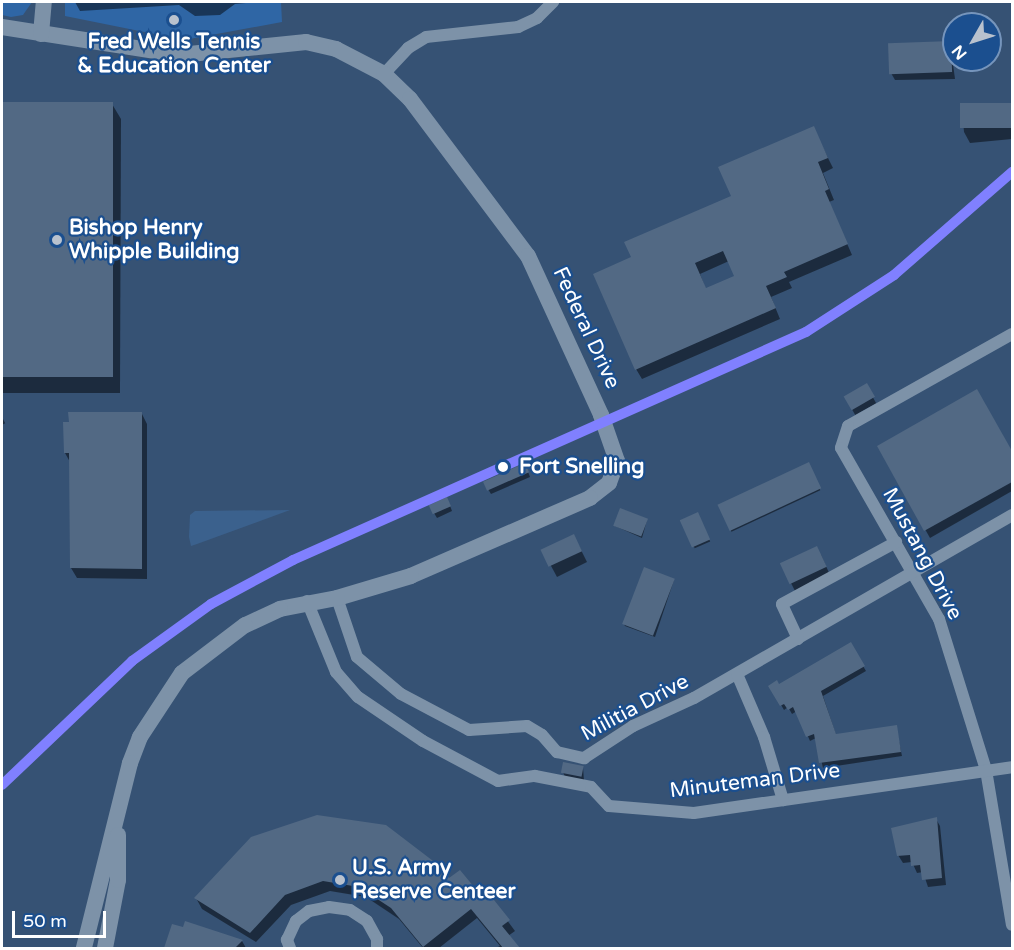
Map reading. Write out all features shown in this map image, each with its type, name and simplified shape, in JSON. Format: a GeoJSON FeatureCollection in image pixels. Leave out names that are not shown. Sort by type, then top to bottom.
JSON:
{"type":"FeatureCollection","features":[{"type":"Feature","properties":{"kind":"street"},"geometry":{"type":"LineString","coordinates":[[41,34],[44,2]]}},
{"type":"Feature","properties":{"kind":"street"},"geometry":{"type":"LineString","coordinates":[[384,74],[408,48],[426,37],[518,27],[537,18],[553,2]]}},
{"type":"Feature","properties":{"kind":"street","name":"Federal Drive"},"geometry":{"type":"LineString","coordinates":[[2,27],[180,55],[306,42],[342,52],[384,74],[410,99],[528,256],[602,415],[618,461],[609,483],[590,498],[411,576],[337,598],[307,601],[245,625],[182,673],[140,737],[84,948]]}},
{"type":"Feature","properties":{"kind":"street","name":"Mustang Drive"},"geometry":{"type":"LineString","coordinates":[[1012,334],[848,426],[842,436],[841,448],[939,619],[986,770],[1012,925]]}},
{"type":"Feature","properties":{"kind":"street","name":"Militia Drive"},"geometry":{"type":"LineString","coordinates":[[337,598],[357,657],[382,681],[469,730],[527,726],[542,735],[557,752],[584,758],[597,753],[633,726],[737,674],[1012,516]]}},
{"type":"Feature","properties":{"kind":"street"},"geometry":{"type":"LineString","coordinates":[[798,639],[782,604],[896,542]]}},
{"type":"Feature","properties":{"kind":"street","name":"Minuteman Drive"},"geometry":{"type":"LineString","coordinates":[[307,601],[336,672],[358,696],[423,741],[467,762],[482,775],[498,781],[535,776],[591,787],[609,806],[634,811],[693,813],[1012,766]]}},
{"type":"Feature","properties":{"kind":"street"},"geometry":{"type":"LineString","coordinates":[[737,674],[764,737],[783,800]]}},
{"type":"Feature","properties":{"kind":"street","name":"Federal Drive"},"geometry":{"type":"LineString","coordinates":[[105,948],[117,880],[118,813]]}},
{"type":"Feature","properties":{"kind":"street"},"geometry":{"type":"LineString","coordinates":[[290,948],[287,939],[296,921],[309,911],[328,907],[350,910],[367,921],[377,939],[377,948]]}},
{"type":"Feature","properties":{"kind":"shaded area"},"geometry":{"type":"Polygon","coordinates":[[[2,2],[32,2],[23,15],[11,17],[2,15],[2,2]]]}},
{"type":"Feature","properties":{"kind":"shaded area","name":"Fred Wells Tennis & Education Center"},"geometry":{"type":"Polygon","coordinates":[[[65,2],[281,2],[282,22],[184,40],[65,16],[65,2]]]}},
{"type":"Feature","properties":{"kind":"shaded area"},"geometry":{"type":"Polygon","coordinates":[[[290,510],[191,546],[190,515],[195,511],[290,510]]]}},
{"type":"Feature","properties":{"kind":"building"},"geometry":{"type":"Polygon","coordinates":[[[942,41],[942,72],[952,72],[889,74],[888,43],[942,41]]]}},
{"type":"Feature","properties":{"kind":"building","name":"Bishop Henry Whipple Building"},"geometry":{"type":"Polygon","coordinates":[[[2,102],[113,102],[113,377],[2,377],[2,102]]]}},
{"type":"Feature","properties":{"kind":"building"},"geometry":{"type":"Polygon","coordinates":[[[960,103],[1012,103],[1012,128],[960,128],[960,103]]]}},
{"type":"Feature","properties":{"kind":"building"},"geometry":{"type":"Polygon","coordinates":[[[814,126],[828,158],[818,162],[829,189],[825,191],[848,244],[784,272],[787,277],[766,286],[776,308],[635,370],[593,274],[631,257],[624,242],[731,196],[718,167],[814,126]],[[723,251],[695,263],[706,288],[734,276],[723,251]]]}},
{"type":"Feature","properties":{"kind":"building"},"geometry":{"type":"Polygon","coordinates":[[[867,383],[875,397],[852,410],[844,397],[867,383]]]}},
{"type":"Feature","properties":{"kind":"building"},"geometry":{"type":"Polygon","coordinates":[[[977,389],[1012,451],[1012,482],[924,531],[877,446],[977,389]]]}},
{"type":"Feature","properties":{"kind":"building"},"geometry":{"type":"Polygon","coordinates":[[[68,412],[142,412],[142,569],[70,568],[69,453],[64,453],[63,422],[69,422],[68,412]]]}},
{"type":"Feature","properties":{"kind":"building"},"geometry":{"type":"Polygon","coordinates":[[[809,462],[821,488],[730,531],[717,505],[809,462]]]}},
{"type":"Feature","properties":{"kind":"building"},"geometry":{"type":"Polygon","coordinates":[[[525,463],[529,472],[487,491],[483,482],[525,463]]]}},
{"type":"Feature","properties":{"kind":"building"},"geometry":{"type":"Polygon","coordinates":[[[447,497],[451,506],[433,514],[429,505],[447,497]]]}},
{"type":"Feature","properties":{"kind":"building"},"geometry":{"type":"Polygon","coordinates":[[[620,508],[648,519],[641,536],[613,526],[620,508]]]}},
{"type":"Feature","properties":{"kind":"building"},"geometry":{"type":"Polygon","coordinates":[[[698,512],[710,539],[692,548],[680,520],[698,512]]]}},
{"type":"Feature","properties":{"kind":"building"},"geometry":{"type":"Polygon","coordinates":[[[574,534],[582,551],[548,567],[540,550],[574,534]]]}},
{"type":"Feature","properties":{"kind":"building"},"geometry":{"type":"Polygon","coordinates":[[[817,546],[827,567],[790,584],[780,563],[817,546]]]}},
{"type":"Feature","properties":{"kind":"building"},"geometry":{"type":"Polygon","coordinates":[[[644,567],[675,579],[653,636],[622,624],[644,567]]]}},
{"type":"Feature","properties":{"kind":"building"},"geometry":{"type":"Polygon","coordinates":[[[851,642],[865,666],[821,691],[836,734],[897,725],[901,752],[819,763],[814,734],[806,737],[793,707],[788,710],[784,704],[780,706],[768,686],[777,680],[779,684],[851,642]]]}},
{"type":"Feature","properties":{"kind":"building"},"geometry":{"type":"Polygon","coordinates":[[[563,762],[584,766],[582,777],[561,773],[563,762]]]}},
{"type":"Feature","properties":{"kind":"building","name":"U.S. Army Reserve Centeer"},"geometry":{"type":"Polygon","coordinates":[[[317,815],[386,825],[441,867],[449,878],[460,870],[484,899],[490,895],[510,920],[502,926],[520,948],[503,948],[471,909],[423,947],[391,908],[359,887],[323,881],[285,895],[250,933],[194,898],[251,837],[317,815]]]}},
{"type":"Feature","properties":{"kind":"building"},"geometry":{"type":"Polygon","coordinates":[[[937,817],[942,878],[922,880],[920,865],[911,866],[910,855],[897,856],[891,828],[937,817]]]}},
{"type":"Feature","properties":{"kind":"building"},"geometry":{"type":"Polygon","coordinates":[[[185,921],[243,940],[235,948],[164,948],[172,924],[183,927],[185,921]]]}},
{"type":"Feature","properties":{"kind":"transit line"},"geometry":{"type":"LineString","coordinates":[[2,785],[132,661],[211,604],[293,560],[806,332],[894,275],[1012,172]]}},
{"type":"Feature","properties":{"kind":"place","name":"Fred Wells Tennis & Education Center"},"geometry":{"type":"Point","coordinates":[174,20]}},
{"type":"Feature","properties":{"kind":"place","name":"Bishop Henry Whipple Building"},"geometry":{"type":"Point","coordinates":[57,240]}},
{"type":"Feature","properties":{"kind":"place","name":"Fort Snelling"},"geometry":{"type":"Point","coordinates":[503,467]}},
{"type":"Feature","properties":{"kind":"place","name":"U.S. Army Reserve Centeer"},"geometry":{"type":"Point","coordinates":[340,880]}}]}
